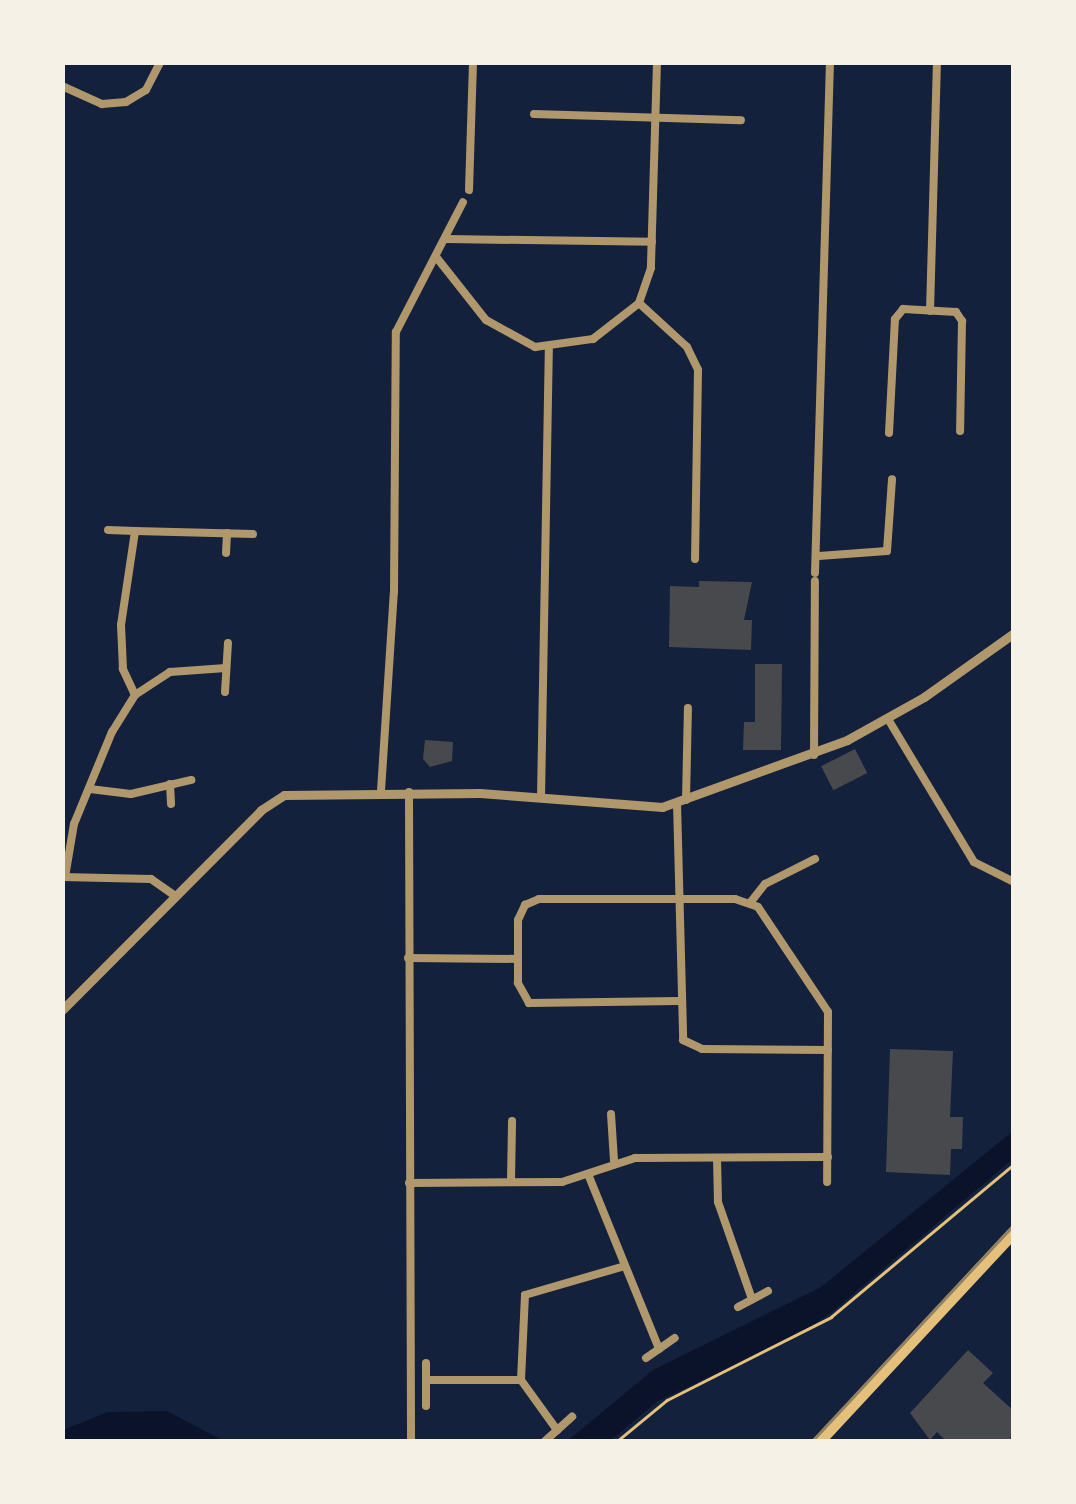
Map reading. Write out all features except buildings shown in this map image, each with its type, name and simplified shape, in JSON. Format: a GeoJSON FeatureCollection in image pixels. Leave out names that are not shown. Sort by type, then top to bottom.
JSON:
{"type":"FeatureCollection","features":[{"type":"Feature","properties":{"kind":"highway"},"geometry":{"type":"LineString","coordinates":[[819,1442],[1014,1232]]}},
{"type":"Feature","properties":{"kind":"street"},"geometry":{"type":"LineString","coordinates":[[62,86],[114,104],[146,90],[160,62]]}},
{"type":"Feature","properties":{"kind":"street"},"geometry":{"type":"LineString","coordinates":[[469,190],[472,62]]}},
{"type":"Feature","properties":{"kind":"street"},"geometry":{"type":"LineString","coordinates":[[437,258],[499,331],[549,349],[593,339],[639,303],[652,242],[656,62]]}},
{"type":"Feature","properties":{"kind":"street"},"geometry":{"type":"LineString","coordinates":[[814,755],[815,577],[819,556],[830,62]]}},
{"type":"Feature","properties":{"kind":"street"},"geometry":{"type":"LineString","coordinates":[[930,310],[937,62]]}},
{"type":"Feature","properties":{"kind":"street"},"geometry":{"type":"LineString","coordinates":[[534,114],[742,120]]}},
{"type":"Feature","properties":{"kind":"street"},"geometry":{"type":"LineString","coordinates":[[381,791],[394,592],[394,347],[407,304],[437,258],[463,202]]}},
{"type":"Feature","properties":{"kind":"street"},"geometry":{"type":"LineString","coordinates":[[447,239],[652,242]]}},
{"type":"Feature","properties":{"kind":"street"},"geometry":{"type":"LineString","coordinates":[[639,303],[687,347],[698,370],[695,559]]}},
{"type":"Feature","properties":{"kind":"street"},"geometry":{"type":"LineString","coordinates":[[889,433],[895,319],[904,309],[956,312],[962,321],[960,431]]}},
{"type":"Feature","properties":{"kind":"street"},"geometry":{"type":"LineString","coordinates":[[541,798],[549,349]]}},
{"type":"Feature","properties":{"kind":"street"},"geometry":{"type":"LineString","coordinates":[[819,556],[887,551],[892,479]]}},
{"type":"Feature","properties":{"kind":"street"},"geometry":{"type":"LineString","coordinates":[[108,530],[253,534]]}},
{"type":"Feature","properties":{"kind":"street"},"geometry":{"type":"LineString","coordinates":[[135,695],[123,669],[122,625],[136,531]]}},
{"type":"Feature","properties":{"kind":"street"},"geometry":{"type":"LineString","coordinates":[[226,552],[227,533]]}},
{"type":"Feature","properties":{"kind":"street"},"geometry":{"type":"LineString","coordinates":[[62,1010],[274,800],[310,791],[381,791],[541,798],[645,808],[681,802],[814,755],[888,719],[1014,633]]}},
{"type":"Feature","properties":{"kind":"street"},"geometry":{"type":"LineString","coordinates":[[224,692],[228,643]]}},
{"type":"Feature","properties":{"kind":"street"},"geometry":{"type":"LineString","coordinates":[[175,896],[152,880],[64,877],[74,824],[112,732],[135,695],[170,672],[226,668]]}},
{"type":"Feature","properties":{"kind":"street"},"geometry":{"type":"LineString","coordinates":[[688,708],[681,802],[680,1033],[693,1047],[828,1050]]}},
{"type":"Feature","properties":{"kind":"street"},"geometry":{"type":"LineString","coordinates":[[888,719],[974,862],[1014,882]]}},
{"type":"Feature","properties":{"kind":"street"},"geometry":{"type":"LineString","coordinates":[[90,789],[131,794],[191,780]]}},
{"type":"Feature","properties":{"kind":"street"},"geometry":{"type":"LineString","coordinates":[[170,784],[171,804]]}},
{"type":"Feature","properties":{"kind":"street"},"geometry":{"type":"LineString","coordinates":[[409,792],[411,1442]]}},
{"type":"Feature","properties":{"kind":"street"},"geometry":{"type":"LineString","coordinates":[[750,903],[765,884],[815,859]]}},
{"type":"Feature","properties":{"kind":"street"},"geometry":{"type":"LineString","coordinates":[[679,1001],[536,1006],[519,990],[518,920],[530,902],[679,899],[750,903],[821,994],[828,1050],[827,1182]]}},
{"type":"Feature","properties":{"kind":"street"},"geometry":{"type":"LineString","coordinates":[[408,958],[518,959]]}},
{"type":"Feature","properties":{"kind":"street"},"geometry":{"type":"LineString","coordinates":[[611,1114],[614,1161]]}},
{"type":"Feature","properties":{"kind":"street"},"geometry":{"type":"LineString","coordinates":[[510,1181],[512,1121]]}},
{"type":"Feature","properties":{"kind":"street"},"geometry":{"type":"LineString","coordinates":[[410,1184],[562,1182],[614,1161],[828,1157]]}},
{"type":"Feature","properties":{"kind":"street"},"geometry":{"type":"LineString","coordinates":[[717,1158],[718,1202],[752,1300]]}},
{"type":"Feature","properties":{"kind":"street"},"geometry":{"type":"LineString","coordinates":[[588,1174],[659,1348]]}},
{"type":"Feature","properties":{"kind":"street"},"geometry":{"type":"LineString","coordinates":[[557,1430],[521,1380],[525,1294],[625,1266]]}},
{"type":"Feature","properties":{"kind":"street"},"geometry":{"type":"LineString","coordinates":[[738,1307],[768,1291]]}},
{"type":"Feature","properties":{"kind":"street"},"geometry":{"type":"LineString","coordinates":[[646,1358],[675,1338]]}},
{"type":"Feature","properties":{"kind":"street"},"geometry":{"type":"LineString","coordinates":[[426,1363],[426,1406]]}},
{"type":"Feature","properties":{"kind":"street"},"geometry":{"type":"LineString","coordinates":[[427,1380],[521,1380]]}},
{"type":"Feature","properties":{"kind":"street"},"geometry":{"type":"LineString","coordinates":[[544,1442],[572,1417]]}},
{"type":"Feature","properties":{"kind":"path"},"geometry":{"type":"LineString","coordinates":[[616,1442],[667,1400],[830,1318],[1014,1164]]}},
{"type":"Feature","properties":{"kind":"water"},"geometry":{"type":"Polygon","coordinates":[[[1013,1131],[1013,1159],[832,1312],[795,1337],[658,1401],[610,1441],[566,1442],[653,1370],[821,1287],[1013,1131]]]}},
{"type":"Feature","properties":{"kind":"water"},"geometry":{"type":"Polygon","coordinates":[[[167,1411],[224,1441],[63,1441],[63,1430],[108,1412],[167,1411]]]}},
{"type":"Feature","properties":{"kind":"tram line"},"geometry":{"type":"LineString","coordinates":[[811,1442],[1014,1224]]}}]}
